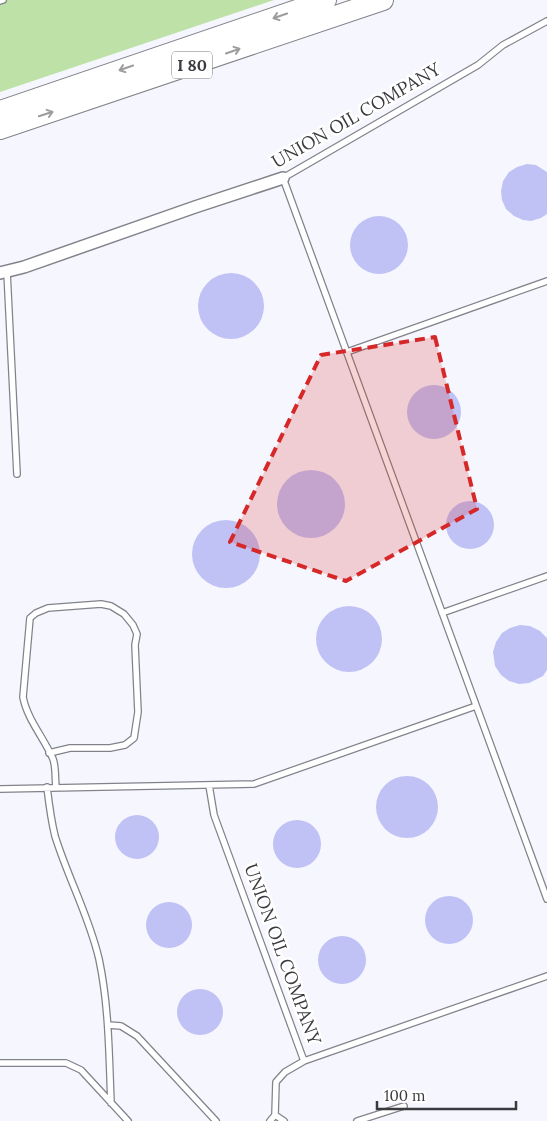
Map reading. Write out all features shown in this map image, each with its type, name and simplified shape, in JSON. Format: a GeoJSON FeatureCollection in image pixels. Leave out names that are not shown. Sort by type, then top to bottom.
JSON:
{"type":"FeatureCollection","features":[{"type":"Feature","properties":{"kind":"highway","name":"I 80"},"geometry":{"type":"LineString","coordinates":[[0,112],[326,0]]}},
{"type":"Feature","properties":{"kind":"highway","name":"I 80"},"geometry":{"type":"LineString","coordinates":[[0,129],[383,0]]}},
{"type":"Feature","properties":{"kind":"street","name":"UNION OIL COMPANY"},"geometry":{"type":"LineString","coordinates":[[4,272],[283,178]]}},
{"type":"Feature","properties":{"kind":"lane","name":"UNION OIL COMPANY"},"geometry":{"type":"LineString","coordinates":[[283,178],[478,65],[503,45],[547,21]]}},
{"type":"Feature","properties":{"kind":"lane"},"geometry":{"type":"LineString","coordinates":[[283,178],[547,899]]}},
{"type":"Feature","properties":{"kind":"lane"},"geometry":{"type":"LineString","coordinates":[[4,272],[17,474]]}},
{"type":"Feature","properties":{"kind":"lane"},"geometry":{"type":"LineString","coordinates":[[347,352],[547,281]]}},
{"type":"Feature","properties":{"kind":"lane"},"geometry":{"type":"LineString","coordinates":[[442,613],[547,576]]}},
{"type":"Feature","properties":{"kind":"lane"},"geometry":{"type":"LineString","coordinates":[[49,752],[70,748],[110,748],[125,745],[134,738],[138,712],[135,645],[137,634],[133,625],[124,614],[111,606],[101,604],[48,608],[36,612],[30,618],[23,697],[25,705],[49,752],[54,761],[56,787]]}},
{"type":"Feature","properties":{"kind":"lane"},"geometry":{"type":"LineString","coordinates":[[0,789],[254,784],[476,706]]}},
{"type":"Feature","properties":{"kind":"lane","name":"UNION OIL COMPANY"},"geometry":{"type":"LineString","coordinates":[[209,785],[214,815],[304,1060],[547,976]]}},
{"type":"Feature","properties":{"kind":"lane"},"geometry":{"type":"LineString","coordinates":[[47,787],[51,820],[56,838],[87,919],[99,959],[108,1025],[111,1103]]}},
{"type":"Feature","properties":{"kind":"lane"},"geometry":{"type":"LineString","coordinates":[[108,1025],[121,1026],[137,1036],[216,1121]]}},
{"type":"Feature","properties":{"kind":"lane"},"geometry":{"type":"LineString","coordinates":[[270,1121],[274,1115],[276,1082],[285,1072],[304,1060]]}},
{"type":"Feature","properties":{"kind":"lane"},"geometry":{"type":"LineString","coordinates":[[0,1063],[66,1063],[81,1070],[128,1121]]}},
{"type":"Feature","properties":{"kind":"lane"},"geometry":{"type":"LineString","coordinates":[[357,1121],[404,1106]]}},
{"type":"Feature","properties":{"kind":"lane"},"geometry":{"type":"LineString","coordinates":[[274,1115],[284,1121]]}},
{"type":"Feature","properties":{"kind":"highlighted area"},"geometry":{"type":"Polygon","coordinates":[[[435,337],[477,509],[346,581],[230,542],[321,355],[435,337]]]}},
{"type":"Feature","properties":{"kind":"green space"},"geometry":{"type":"Polygon","coordinates":[[[0,0],[274,0],[0,92],[0,0]]]}},
{"type":"Feature","properties":{"kind":"building"},"geometry":{"type":"Polygon","coordinates":[[[527,164],[536,165],[547,172],[547,214],[531,221],[514,216],[506,209],[501,191],[503,181],[509,172],[527,164]]]}},
{"type":"Feature","properties":{"kind":"building"},"geometry":{"type":"Polygon","coordinates":[[[379,216],[390,218],[403,229],[408,245],[406,256],[395,269],[379,274],[368,272],[355,261],[350,245],[352,234],[363,221],[379,216]]]}},
{"type":"Feature","properties":{"kind":"building"},"geometry":{"type":"Polygon","coordinates":[[[231,273],[244,276],[254,283],[261,293],[264,306],[261,319],[254,329],[244,336],[231,339],[218,336],[208,329],[201,319],[198,306],[201,293],[208,283],[218,276],[231,273]]]}},
{"type":"Feature","properties":{"kind":"building"},"geometry":{"type":"Polygon","coordinates":[[[429,385],[439,385],[449,389],[457,397],[461,412],[457,427],[449,435],[439,439],[429,439],[419,435],[411,427],[407,417],[407,407],[411,397],[419,389],[429,385]]]}},
{"type":"Feature","properties":{"kind":"building"},"geometry":{"type":"Polygon","coordinates":[[[311,470],[324,473],[335,480],[342,491],[345,504],[342,517],[335,528],[324,535],[311,538],[298,535],[287,528],[280,517],[277,504],[280,491],[287,480],[298,473],[311,470]]]}},
{"type":"Feature","properties":{"kind":"building"},"geometry":{"type":"Polygon","coordinates":[[[470,501],[479,503],[487,508],[492,516],[494,525],[492,534],[487,542],[479,547],[470,549],[461,547],[453,542],[448,534],[446,525],[448,516],[453,508],[461,503],[470,501]]]}},
{"type":"Feature","properties":{"kind":"building"},"geometry":{"type":"Polygon","coordinates":[[[219,520],[233,520],[245,525],[255,535],[260,547],[260,561],[255,573],[245,583],[233,588],[219,588],[207,583],[197,573],[192,561],[192,547],[197,535],[207,525],[219,520]]]}},
{"type":"Feature","properties":{"kind":"building"},"geometry":{"type":"Polygon","coordinates":[[[349,606],[362,608],[377,621],[380,626],[382,639],[380,652],[367,667],[362,670],[349,672],[336,670],[321,657],[318,652],[316,639],[318,626],[331,611],[336,608],[349,606]]]}},
{"type":"Feature","properties":{"kind":"building"},"geometry":{"type":"Polygon","coordinates":[[[520,625],[530,626],[540,631],[547,638],[547,670],[543,676],[529,683],[519,684],[509,681],[501,675],[495,666],[493,652],[496,642],[502,633],[520,625]]]}},
{"type":"Feature","properties":{"kind":"building"},"geometry":{"type":"Polygon","coordinates":[[[401,776],[413,776],[429,785],[436,795],[438,807],[436,819],[429,829],[413,838],[401,838],[390,833],[381,824],[376,813],[376,801],[381,790],[390,781],[401,776]]]}},
{"type":"Feature","properties":{"kind":"building"},"geometry":{"type":"Polygon","coordinates":[[[133,815],[141,815],[153,821],[159,837],[153,853],[141,859],[133,859],[121,853],[115,841],[115,833],[121,821],[133,815]]]}},
{"type":"Feature","properties":{"kind":"building"},"geometry":{"type":"Polygon","coordinates":[[[292,820],[302,820],[314,827],[321,839],[321,849],[314,861],[302,868],[292,868],[284,864],[277,857],[273,849],[273,839],[277,831],[284,824],[292,820]]]}},
{"type":"Feature","properties":{"kind":"building"},"geometry":{"type":"Polygon","coordinates":[[[449,896],[458,898],[466,903],[471,911],[473,920],[471,929],[466,937],[458,942],[449,944],[440,942],[432,937],[427,929],[425,920],[427,911],[432,903],[440,898],[449,896]]]}},
{"type":"Feature","properties":{"kind":"building"},"geometry":{"type":"Polygon","coordinates":[[[169,902],[182,906],[188,912],[192,925],[188,938],[182,944],[169,948],[156,944],[150,938],[146,925],[150,912],[156,906],[169,902]]]}},
{"type":"Feature","properties":{"kind":"building"},"geometry":{"type":"Polygon","coordinates":[[[342,936],[351,938],[359,943],[364,951],[366,960],[364,969],[359,977],[351,982],[342,984],[333,982],[325,977],[320,969],[318,960],[320,951],[325,943],[333,938],[342,936]]]}},
{"type":"Feature","properties":{"kind":"building"},"geometry":{"type":"Polygon","coordinates":[[[200,989],[213,993],[219,999],[223,1012],[219,1025],[213,1031],[200,1035],[187,1031],[181,1025],[177,1012],[181,999],[187,993],[200,989]]]}}]}
